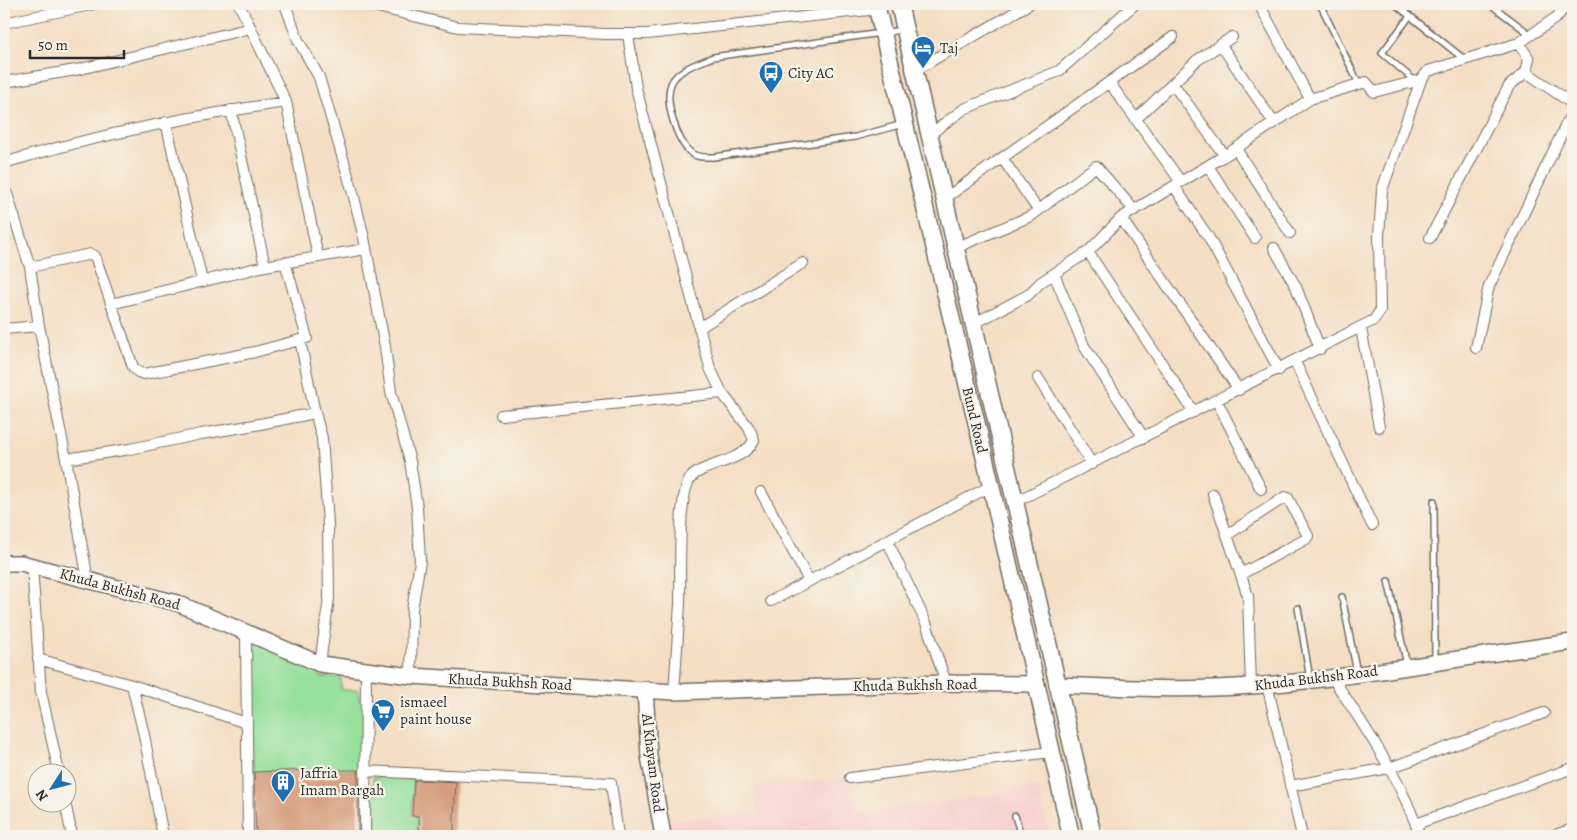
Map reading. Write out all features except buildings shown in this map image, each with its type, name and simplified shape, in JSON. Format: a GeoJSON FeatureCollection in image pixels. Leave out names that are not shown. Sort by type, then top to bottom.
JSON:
{"type":"FeatureCollection","features":[{"type":"Feature","properties":{"kind":"main road","name":"Bund Road"},"geometry":{"type":"LineString","coordinates":[[899,4],[1093,836]]}},
{"type":"Feature","properties":{"kind":"main road","name":"Bund Road"},"geometry":{"type":"LineString","coordinates":[[877,6],[991,486],[1071,836]]}},
{"type":"Feature","properties":{"kind":"street"},"geometry":{"type":"LineString","coordinates":[[4,23],[78,5],[95,4]]}},
{"type":"Feature","properties":{"kind":"street"},"geometry":{"type":"LineString","coordinates":[[239,4],[286,102],[318,257]]}},
{"type":"Feature","properties":{"kind":"street"},"geometry":{"type":"LineString","coordinates":[[285,4],[298,40],[319,78],[353,193],[385,346],[391,392],[410,461],[417,507],[420,561],[412,610],[411,676]]}},
{"type":"Feature","properties":{"kind":"street"},"geometry":{"type":"LineString","coordinates":[[365,4],[458,27],[628,34],[877,6]]}},
{"type":"Feature","properties":{"kind":"street"},"geometry":{"type":"LineString","coordinates":[[914,71],[1029,4]]}},
{"type":"Feature","properties":{"kind":"street"},"geometry":{"type":"LineString","coordinates":[[929,135],[964,110],[1059,71],[1135,4]]}},
{"type":"Feature","properties":{"kind":"street"},"geometry":{"type":"LineString","coordinates":[[1259,4],[1310,99]]}},
{"type":"Feature","properties":{"kind":"street"},"geometry":{"type":"LineString","coordinates":[[1015,502],[1295,362],[1374,320],[1380,312],[1379,236],[1382,190],[1418,81],[1428,71],[1519,43],[1557,18],[1567,4]]}},
{"type":"Feature","properties":{"kind":"street"},"geometry":{"type":"LineString","coordinates":[[4,82],[76,70],[251,28]]}},
{"type":"Feature","properties":{"kind":"street"},"geometry":{"type":"LineString","coordinates":[[628,34],[636,88],[710,368],[722,392],[739,413],[754,440],[747,451],[691,477],[686,489],[683,510],[680,602],[674,692]]}},
{"type":"Feature","properties":{"kind":"street"},"geometry":{"type":"LineString","coordinates":[[944,199],[1173,37]]}},
{"type":"Feature","properties":{"kind":"street"},"geometry":{"type":"LineString","coordinates":[[1136,119],[1196,61],[1232,37]]}},
{"type":"Feature","properties":{"kind":"street"},"geometry":{"type":"LineString","coordinates":[[1430,238],[1509,86],[1526,72],[1529,59],[1519,43]]}},
{"type":"Feature","properties":{"kind":"street"},"geometry":{"type":"LineString","coordinates":[[1221,45],[1274,123]]}},
{"type":"Feature","properties":{"kind":"street"},"geometry":{"type":"LineString","coordinates":[[1526,72],[1573,104]]}},
{"type":"Feature","properties":{"kind":"street"},"geometry":{"type":"LineString","coordinates":[[973,324],[1028,295],[1041,282],[1088,252],[1121,218],[1236,149],[1310,99],[1368,82],[1374,92],[1418,81]]}},
{"type":"Feature","properties":{"kind":"street"},"geometry":{"type":"LineString","coordinates":[[1109,82],[1136,119],[1209,238],[1279,370]]}},
{"type":"Feature","properties":{"kind":"street"},"geometry":{"type":"LineString","coordinates":[[1173,84],[1224,156]]}},
{"type":"Feature","properties":{"kind":"street"},"geometry":{"type":"LineString","coordinates":[[4,163],[166,122],[286,102]]}},
{"type":"Feature","properties":{"kind":"street"},"geometry":{"type":"LineString","coordinates":[[231,110],[265,266]]}},
{"type":"Feature","properties":{"kind":"street"},"geometry":{"type":"LineString","coordinates":[[1476,348],[1489,286],[1573,110]]}},
{"type":"Feature","properties":{"kind":"street"},"geometry":{"type":"LineString","coordinates":[[166,122],[202,281]]}},
{"type":"Feature","properties":{"kind":"street"},"geometry":{"type":"LineString","coordinates":[[1236,149],[1290,232]]}},
{"type":"Feature","properties":{"kind":"street"},"geometry":{"type":"LineString","coordinates":[[1002,158],[1038,210]]}},
{"type":"Feature","properties":{"kind":"street"},"geometry":{"type":"LineString","coordinates":[[955,248],[1031,216],[1096,166],[1134,210]]}},
{"type":"Feature","properties":{"kind":"street"},"geometry":{"type":"LineString","coordinates":[[1208,166],[1255,238]]}},
{"type":"Feature","properties":{"kind":"street"},"geometry":{"type":"LineString","coordinates":[[5,193],[30,267],[39,326],[88,580]]}},
{"type":"Feature","properties":{"kind":"street"},"geometry":{"type":"LineString","coordinates":[[1121,218],[1238,390]]}},
{"type":"Feature","properties":{"kind":"street"},"geometry":{"type":"LineString","coordinates":[[1274,248],[1296,287],[1320,349]]}},
{"type":"Feature","properties":{"kind":"street"},"geometry":{"type":"LineString","coordinates":[[111,304],[265,266],[366,249]]}},
{"type":"Feature","properties":{"kind":"street"},"geometry":{"type":"LineString","coordinates":[[1088,252],[1194,412]]}},
{"type":"Feature","properties":{"kind":"street"},"geometry":{"type":"LineString","coordinates":[[30,267],[91,254],[95,256],[134,367],[138,372],[144,374],[256,352],[307,338],[285,262]]}},
{"type":"Feature","properties":{"kind":"street"},"geometry":{"type":"LineString","coordinates":[[699,328],[803,264]]}},
{"type":"Feature","properties":{"kind":"street"},"geometry":{"type":"LineString","coordinates":[[1054,274],[1084,346],[1144,438]]}},
{"type":"Feature","properties":{"kind":"street"},"geometry":{"type":"LineString","coordinates":[[4,329],[39,326]]}},
{"type":"Feature","properties":{"kind":"street"},"geometry":{"type":"LineString","coordinates":[[1361,328],[1379,427]]}},
{"type":"Feature","properties":{"kind":"street"},"geometry":{"type":"LineString","coordinates":[[300,340],[322,438],[328,524],[329,598],[320,664]]}},
{"type":"Feature","properties":{"kind":"street"},"geometry":{"type":"LineString","coordinates":[[1295,362],[1372,525]]}},
{"type":"Feature","properties":{"kind":"street"},"geometry":{"type":"LineString","coordinates":[[1038,378],[1092,464]]}},
{"type":"Feature","properties":{"kind":"street"},"geometry":{"type":"LineString","coordinates":[[501,415],[722,392]]}},
{"type":"Feature","properties":{"kind":"street"},"geometry":{"type":"LineString","coordinates":[[1217,401],[1261,489]]}},
{"type":"Feature","properties":{"kind":"street"},"geometry":{"type":"LineString","coordinates":[[66,460],[130,450],[201,434],[315,413]]}},
{"type":"Feature","properties":{"kind":"street"},"geometry":{"type":"LineString","coordinates":[[771,601],[991,486]]}},
{"type":"Feature","properties":{"kind":"street"},"geometry":{"type":"LineString","coordinates":[[761,492],[809,581]]}},
{"type":"Feature","properties":{"kind":"street"},"geometry":{"type":"LineString","coordinates":[[1213,494],[1248,596],[1252,686]]}},
{"type":"Feature","properties":{"kind":"street"},"geometry":{"type":"LineString","coordinates":[[1227,535],[1285,497],[1288,498],[1308,536],[1306,539],[1241,574]]}},
{"type":"Feature","properties":{"kind":"street"},"geometry":{"type":"LineString","coordinates":[[887,540],[926,623],[946,683]]}},
{"type":"Feature","properties":{"kind":"street","name":"Khuda Bukhsh Road"},"geometry":{"type":"LineString","coordinates":[[4,562],[21,563],[178,603],[320,664],[411,676],[674,692],[946,683],[1035,684]]}},
{"type":"Feature","properties":{"kind":"street"},"geometry":{"type":"LineString","coordinates":[[32,566],[41,692],[57,762]]}},
{"type":"Feature","properties":{"kind":"street"},"geometry":{"type":"LineString","coordinates":[[246,638],[248,836]]}},
{"type":"Feature","properties":{"kind":"street","name":"Khuda Bukhsh Road"},"geometry":{"type":"LineString","coordinates":[[1058,686],[1176,689],[1252,686],[1332,677],[1573,642]]}},
{"type":"Feature","properties":{"kind":"street"},"geometry":{"type":"LineString","coordinates":[[38,659],[132,685],[246,723]]}},
{"type":"Feature","properties":{"kind":"street"},"geometry":{"type":"LineString","coordinates":[[365,836],[366,670]]}},
{"type":"Feature","properties":{"kind":"street"},"geometry":{"type":"LineString","coordinates":[[1332,677],[1389,768],[1411,809],[1420,836]]}},
{"type":"Feature","properties":{"kind":"street"},"geometry":{"type":"LineString","coordinates":[[1267,684],[1302,836]]}},
{"type":"Feature","properties":{"kind":"street"},"geometry":{"type":"LineString","coordinates":[[132,685],[144,735],[162,836]]}},
{"type":"Feature","properties":{"kind":"street","name":"Al Khayam Road"},"geometry":{"type":"LineString","coordinates":[[645,689],[649,756],[664,836]]}},
{"type":"Feature","properties":{"kind":"street"},"geometry":{"type":"LineString","coordinates":[[1290,786],[1389,768],[1544,713]]}},
{"type":"Feature","properties":{"kind":"street"},"geometry":{"type":"LineString","coordinates":[[850,778],[1051,752]]}},
{"type":"Feature","properties":{"kind":"street"},"geometry":{"type":"LineString","coordinates":[[1416,824],[1573,768]]}},
{"type":"Feature","properties":{"kind":"street"},"geometry":{"type":"LineString","coordinates":[[365,771],[611,783],[618,836]]}},
{"type":"Feature","properties":{"kind":"street"},"geometry":{"type":"LineString","coordinates":[[67,812],[72,836]]}},
{"type":"Feature","properties":{"kind":"street"},"geometry":{"type":"LineString","coordinates":[[1552,836],[1567,832]]}},
{"type":"Feature","properties":{"kind":"lane"},"geometry":{"type":"LineString","coordinates":[[1320,4],[1360,84]]}},
{"type":"Feature","properties":{"kind":"lane"},"geometry":{"type":"LineString","coordinates":[[1395,4],[1464,59]]}},
{"type":"Feature","properties":{"kind":"lane"},"geometry":{"type":"LineString","coordinates":[[1490,4],[1532,35]]}},
{"type":"Feature","properties":{"kind":"lane"},"geometry":{"type":"LineString","coordinates":[[1410,16],[1382,53],[1418,81]]}},
{"type":"Feature","properties":{"kind":"lane"},"geometry":{"type":"LineString","coordinates":[[905,30],[713,58],[680,73],[671,83],[668,97],[673,120],[682,141],[692,153],[702,157],[714,157],[855,137],[905,124]]}},
{"type":"Feature","properties":{"kind":"lane"},"geometry":{"type":"LineString","coordinates":[[1434,501],[1435,661]]}},
{"type":"Feature","properties":{"kind":"lane"},"geometry":{"type":"LineString","coordinates":[[1388,581],[1407,666]]}},
{"type":"Feature","properties":{"kind":"lane"},"geometry":{"type":"LineString","coordinates":[[1342,597],[1357,673]]}},
{"type":"Feature","properties":{"kind":"lane"},"geometry":{"type":"LineString","coordinates":[[1298,608],[1310,680]]}},
{"type":"Feature","properties":{"kind":"lane"},"geometry":{"type":"LineString","coordinates":[[1016,816],[1021,836]]}},
{"type":"Feature","properties":{"kind":"shaded area"},"geometry":{"type":"Polygon","coordinates":[[[850,778],[857,814],[1038,787],[1051,836],[664,836],[660,821],[757,813],[755,787],[850,778]]]}},
{"type":"Feature","properties":{"kind":"green space"},"geometry":{"type":"Polygon","coordinates":[[[251,635],[320,664],[320,677],[341,677],[341,690],[359,690],[359,699],[364,700],[364,770],[254,772],[251,635]]]}},
{"type":"Feature","properties":{"kind":"green space"},"geometry":{"type":"Polygon","coordinates":[[[373,777],[414,779],[412,815],[417,816],[417,836],[373,836],[373,777]]]}},
{"type":"Feature","properties":{"kind":"place","name":"Taj"},"geometry":{"type":"Point","coordinates":[923,69]}},
{"type":"Feature","properties":{"kind":"place","name":"City AC"},"geometry":{"type":"Point","coordinates":[771,94]}},
{"type":"Feature","properties":{"kind":"place","name":"ismaeel paint house"},"geometry":{"type":"Point","coordinates":[383,732]}},
{"type":"Feature","properties":{"kind":"place","name":"Jaffria Imam Bargah"},"geometry":{"type":"Point","coordinates":[283,803]}}]}
